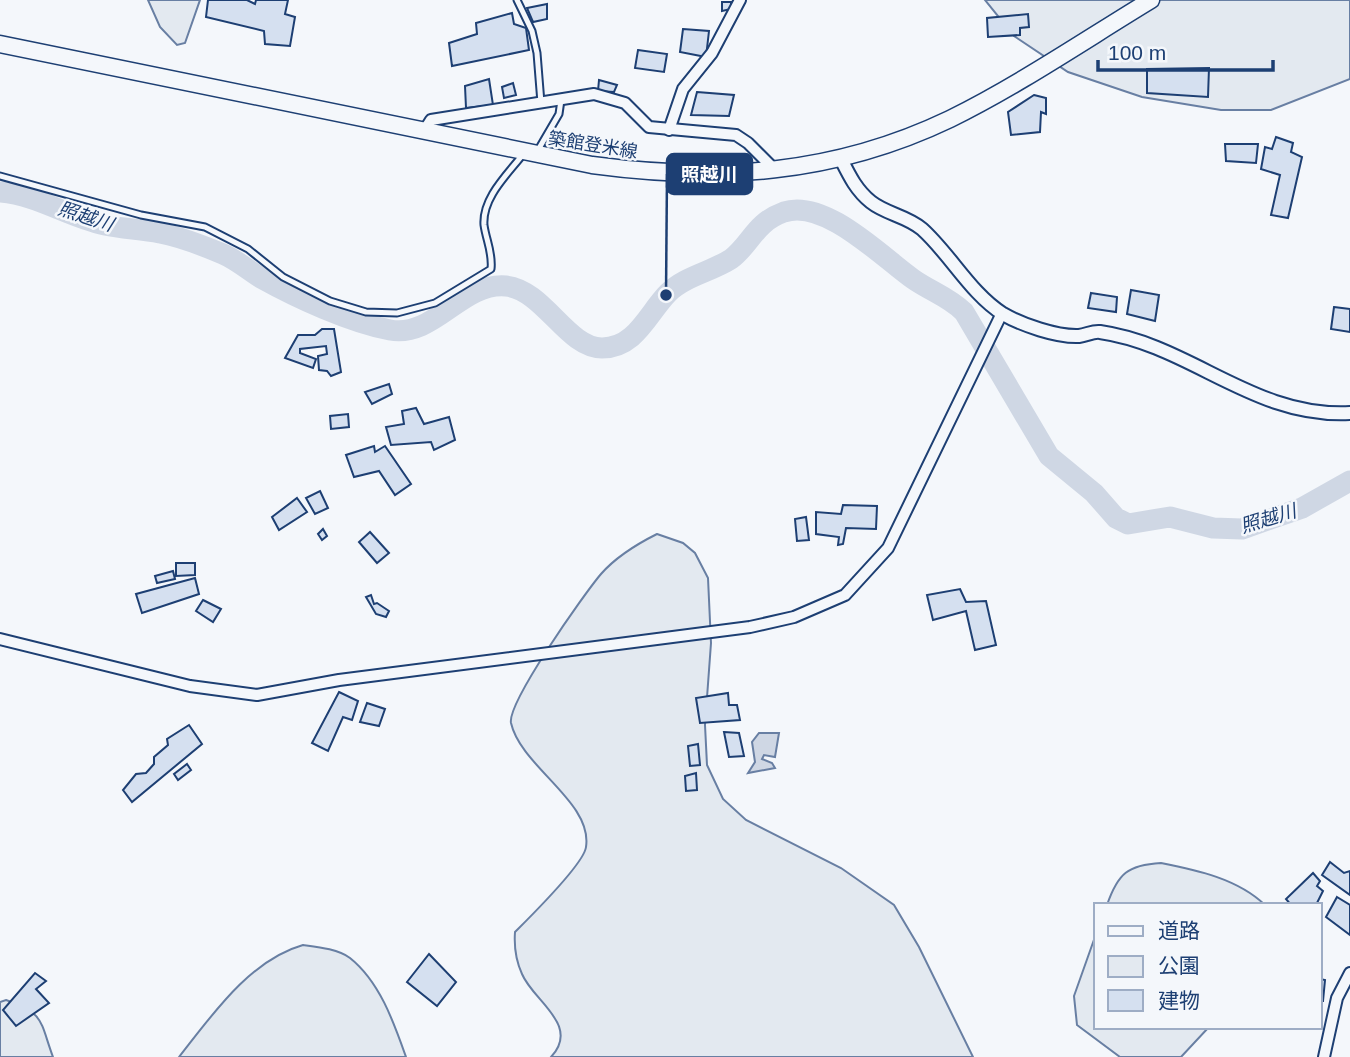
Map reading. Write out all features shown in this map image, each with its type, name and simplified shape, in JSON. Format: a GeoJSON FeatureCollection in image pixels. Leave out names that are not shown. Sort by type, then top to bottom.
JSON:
{"type":"FeatureCollection","features":[{"type":"Feature","properties":{"kind":"main road","name":"築館登米線"},"geometry":{"type":"LineString","coordinates":[[0,44],[530,154],[648,173],[698,175],[776,171],[841,159],[894,142],[949,119],[1151,0]]}},
{"type":"Feature","properties":{"kind":"street"},"geometry":{"type":"LineString","coordinates":[[669,130],[682,89],[712,53],[740,0]]}},
{"type":"Feature","properties":{"kind":"street"},"geometry":{"type":"LineString","coordinates":[[424,131],[431,120],[594,94],[625,103],[649,127],[736,135],[776,171]]}},
{"type":"Feature","properties":{"kind":"street"},"geometry":{"type":"LineString","coordinates":[[841,159],[853,183],[872,203],[905,218],[923,230],[1002,313],[1051,331],[1079,336],[1097,331],[1135,341],[1174,355],[1267,401],[1321,415],[1350,413]]}},
{"type":"Feature","properties":{"kind":"street"},"geometry":{"type":"LineString","coordinates":[[0,639],[190,686],[257,695],[339,680],[737,629],[793,617],[845,595],[888,548],[1002,313]]}},
{"type":"Feature","properties":{"kind":"street"},"geometry":{"type":"LineString","coordinates":[[1324,1057],[1337,998],[1350,973]]}},
{"type":"Feature","properties":{"kind":"lane"},"geometry":{"type":"LineString","coordinates":[[517,0],[532,31],[537,53],[541,103]]}},
{"type":"Feature","properties":{"kind":"lane"},"geometry":{"type":"LineString","coordinates":[[0,176],[141,215],[205,227],[248,249],[283,277],[330,301],[366,312],[397,313],[435,303],[491,269],[493,258],[484,224],[485,208],[559,114],[561,100]]}},
{"type":"Feature","properties":{"kind":"green space"},"geometry":{"type":"Polygon","coordinates":[[[148,0],[200,0],[185,43],[177,45],[160,27],[148,0]]]}},
{"type":"Feature","properties":{"kind":"green space"},"geometry":{"type":"Polygon","coordinates":[[[985,0],[1350,0],[1350,79],[1271,110],[1221,110],[1142,97],[1068,72],[1014,36],[985,0]]]}},
{"type":"Feature","properties":{"kind":"green space"},"geometry":{"type":"Polygon","coordinates":[[[657,534],[683,543],[695,553],[708,578],[711,643],[705,725],[707,765],[723,799],[746,820],[841,868],[894,905],[919,947],[973,1057],[551,1057],[559,1045],[561,1034],[552,1014],[522,974],[516,953],[515,932],[555,891],[583,855],[586,847],[585,831],[579,815],[568,800],[517,739],[511,723],[513,712],[548,648],[601,574],[628,551],[657,534]]]}},
{"type":"Feature","properties":{"kind":"green space"},"geometry":{"type":"Polygon","coordinates":[[[1161,863],[1203,873],[1242,888],[1263,903],[1108,903],[1120,878],[1140,866],[1161,863]]]}},
{"type":"Feature","properties":{"kind":"green space"},"geometry":{"type":"Polygon","coordinates":[[[1094,940],[1094,1029],[1207,1029],[1181,1057],[1120,1057],[1077,1025],[1074,996],[1094,940]]]}},
{"type":"Feature","properties":{"kind":"green space"},"geometry":{"type":"Polygon","coordinates":[[[303,945],[340,952],[361,968],[385,1004],[406,1057],[179,1057],[219,1007],[249,976],[284,952],[303,945]]]}},
{"type":"Feature","properties":{"kind":"green space"},"geometry":{"type":"Polygon","coordinates":[[[6,1000],[28,1009],[35,1015],[43,1027],[53,1057],[0,1057],[0,1002],[6,1000]]]}},
{"type":"Feature","properties":{"kind":"shaded area"},"geometry":{"type":"Polygon","coordinates":[[[759,733],[779,733],[775,757],[764,755],[762,759],[772,763],[775,768],[748,773],[755,762],[752,742],[759,733]]]}},
{"type":"Feature","properties":{"kind":"building"},"geometry":{"type":"Polygon","coordinates":[[[208,0],[247,0],[255,4],[256,0],[288,0],[285,14],[295,17],[290,46],[265,44],[264,31],[206,17],[208,0]]]}},
{"type":"Feature","properties":{"kind":"building"},"geometry":{"type":"Polygon","coordinates":[[[722,2],[731,2],[731,9],[722,11],[722,2]]]}},
{"type":"Feature","properties":{"kind":"building"},"geometry":{"type":"Polygon","coordinates":[[[547,4],[547,19],[533,22],[527,8],[547,4]]]}},
{"type":"Feature","properties":{"kind":"building"},"geometry":{"type":"Polygon","coordinates":[[[512,13],[514,24],[526,28],[529,50],[452,66],[449,43],[477,34],[476,23],[512,13]]]}},
{"type":"Feature","properties":{"kind":"building"},"geometry":{"type":"Polygon","coordinates":[[[1028,14],[1029,27],[1020,28],[1020,35],[988,37],[987,18],[1028,14]]]}},
{"type":"Feature","properties":{"kind":"building"},"geometry":{"type":"Polygon","coordinates":[[[683,29],[709,31],[706,57],[680,52],[683,29]]]}},
{"type":"Feature","properties":{"kind":"building"},"geometry":{"type":"Polygon","coordinates":[[[638,50],[667,54],[664,72],[635,68],[638,50]]]}},
{"type":"Feature","properties":{"kind":"building"},"geometry":{"type":"Polygon","coordinates":[[[1209,68],[1208,97],[1147,93],[1147,69],[1209,68]]]}},
{"type":"Feature","properties":{"kind":"building"},"geometry":{"type":"Polygon","coordinates":[[[489,79],[493,105],[466,108],[465,86],[489,79]]]}},
{"type":"Feature","properties":{"kind":"building"},"geometry":{"type":"Polygon","coordinates":[[[599,80],[617,85],[614,92],[598,91],[599,80]]]}},
{"type":"Feature","properties":{"kind":"building"},"geometry":{"type":"Polygon","coordinates":[[[513,83],[516,95],[504,98],[502,87],[513,83]]]}},
{"type":"Feature","properties":{"kind":"building"},"geometry":{"type":"Polygon","coordinates":[[[697,92],[734,95],[729,116],[691,115],[697,92]]]}},
{"type":"Feature","properties":{"kind":"building"},"geometry":{"type":"Polygon","coordinates":[[[1034,95],[1046,98],[1046,114],[1041,112],[1040,132],[1011,135],[1008,112],[1034,95]]]}},
{"type":"Feature","properties":{"kind":"building"},"geometry":{"type":"Polygon","coordinates":[[[1276,137],[1293,143],[1291,152],[1302,157],[1288,218],[1271,215],[1280,175],[1261,169],[1265,147],[1272,149],[1276,137]]]}},
{"type":"Feature","properties":{"kind":"building"},"geometry":{"type":"Polygon","coordinates":[[[1225,144],[1258,144],[1256,163],[1226,161],[1225,144]]]}},
{"type":"Feature","properties":{"kind":"building"},"geometry":{"type":"Polygon","coordinates":[[[1131,290],[1159,295],[1155,321],[1127,314],[1131,290]]]}},
{"type":"Feature","properties":{"kind":"building"},"geometry":{"type":"Polygon","coordinates":[[[1091,293],[1117,297],[1116,312],[1088,308],[1091,293]]]}},
{"type":"Feature","properties":{"kind":"building"},"geometry":{"type":"Polygon","coordinates":[[[1334,307],[1350,309],[1350,332],[1331,329],[1334,307]]]}},
{"type":"Feature","properties":{"kind":"building"},"geometry":{"type":"Polygon","coordinates":[[[322,329],[334,329],[341,372],[331,376],[327,371],[319,370],[318,356],[327,354],[326,346],[300,349],[300,353],[316,359],[313,368],[285,358],[298,335],[315,335],[322,329]]]}},
{"type":"Feature","properties":{"kind":"building"},"geometry":{"type":"Polygon","coordinates":[[[389,384],[392,394],[372,404],[365,392],[389,384]]]}},
{"type":"Feature","properties":{"kind":"building"},"geometry":{"type":"Polygon","coordinates":[[[416,408],[424,424],[449,417],[455,440],[434,450],[431,442],[391,445],[386,427],[404,424],[402,411],[416,408]]]}},
{"type":"Feature","properties":{"kind":"building"},"geometry":{"type":"Polygon","coordinates":[[[348,414],[349,427],[331,429],[330,416],[348,414]]]}},
{"type":"Feature","properties":{"kind":"building"},"geometry":{"type":"Polygon","coordinates":[[[374,446],[375,452],[385,446],[411,484],[395,495],[379,471],[354,477],[346,455],[374,446]]]}},
{"type":"Feature","properties":{"kind":"building"},"geometry":{"type":"Polygon","coordinates":[[[320,491],[328,508],[315,514],[306,498],[320,491]]]}},
{"type":"Feature","properties":{"kind":"building"},"geometry":{"type":"Polygon","coordinates":[[[297,498],[307,512],[279,530],[272,517],[297,498]]]}},
{"type":"Feature","properties":{"kind":"building"},"geometry":{"type":"Polygon","coordinates":[[[843,505],[877,506],[876,529],[846,528],[843,544],[838,545],[839,537],[816,534],[816,512],[841,514],[843,505]]]}},
{"type":"Feature","properties":{"kind":"building"},"geometry":{"type":"Polygon","coordinates":[[[806,517],[809,540],[797,541],[795,519],[806,517]]]}},
{"type":"Feature","properties":{"kind":"building"},"geometry":{"type":"Polygon","coordinates":[[[323,529],[327,536],[322,540],[318,534],[323,529]]]}},
{"type":"Feature","properties":{"kind":"building"},"geometry":{"type":"Polygon","coordinates":[[[370,532],[389,553],[377,563],[359,542],[370,532]]]}},
{"type":"Feature","properties":{"kind":"building"},"geometry":{"type":"Polygon","coordinates":[[[176,563],[195,563],[195,575],[176,576],[176,563]]]}},
{"type":"Feature","properties":{"kind":"building"},"geometry":{"type":"Polygon","coordinates":[[[173,571],[175,579],[157,583],[155,576],[173,571]]]}},
{"type":"Feature","properties":{"kind":"building"},"geometry":{"type":"Polygon","coordinates":[[[195,578],[199,594],[142,613],[136,594],[195,578]]]}},
{"type":"Feature","properties":{"kind":"building"},"geometry":{"type":"Polygon","coordinates":[[[960,589],[966,602],[986,601],[996,645],[975,650],[966,611],[933,620],[927,595],[960,589]]]}},
{"type":"Feature","properties":{"kind":"building"},"geometry":{"type":"Polygon","coordinates":[[[371,595],[374,604],[377,603],[389,611],[386,617],[376,614],[366,597],[371,595]]]}},
{"type":"Feature","properties":{"kind":"building"},"geometry":{"type":"Polygon","coordinates":[[[203,600],[221,609],[213,622],[196,611],[203,600]]]}},
{"type":"Feature","properties":{"kind":"building"},"geometry":{"type":"Polygon","coordinates":[[[339,692],[358,701],[352,720],[343,717],[328,751],[312,743],[339,692]]]}},
{"type":"Feature","properties":{"kind":"building"},"geometry":{"type":"Polygon","coordinates":[[[728,693],[729,705],[737,705],[740,720],[700,723],[696,698],[728,693]]]}},
{"type":"Feature","properties":{"kind":"building"},"geometry":{"type":"Polygon","coordinates":[[[367,703],[385,709],[379,726],[360,722],[367,703]]]}},
{"type":"Feature","properties":{"kind":"building"},"geometry":{"type":"Polygon","coordinates":[[[189,725],[202,744],[132,802],[123,790],[136,774],[146,773],[154,764],[154,757],[168,745],[167,739],[189,725]]]}},
{"type":"Feature","properties":{"kind":"building"},"geometry":{"type":"Polygon","coordinates":[[[724,732],[739,733],[744,756],[729,757],[724,732]]]}},
{"type":"Feature","properties":{"kind":"building"},"geometry":{"type":"Polygon","coordinates":[[[698,744],[700,765],[690,766],[688,746],[698,744]]]}},
{"type":"Feature","properties":{"kind":"building"},"geometry":{"type":"Polygon","coordinates":[[[187,764],[191,770],[178,780],[174,774],[187,764]]]}},
{"type":"Feature","properties":{"kind":"building"},"geometry":{"type":"Polygon","coordinates":[[[696,773],[697,790],[686,791],[685,776],[696,773]]]}},
{"type":"Feature","properties":{"kind":"building"},"geometry":{"type":"Polygon","coordinates":[[[1330,862],[1344,873],[1350,871],[1350,895],[1322,875],[1330,862]]]}},
{"type":"Feature","properties":{"kind":"building"},"geometry":{"type":"Polygon","coordinates":[[[1313,873],[1320,881],[1317,886],[1323,891],[1317,903],[1289,903],[1286,899],[1313,873]]]}},
{"type":"Feature","properties":{"kind":"building"},"geometry":{"type":"Polygon","coordinates":[[[1337,897],[1350,905],[1350,935],[1326,917],[1337,897]]]}},
{"type":"Feature","properties":{"kind":"building"},"geometry":{"type":"Polygon","coordinates":[[[429,954],[456,982],[437,1006],[407,982],[429,954]]]}},
{"type":"Feature","properties":{"kind":"building"},"geometry":{"type":"Polygon","coordinates":[[[35,973],[46,981],[36,989],[49,1003],[16,1026],[3,1010],[35,973]]]}},
{"type":"Feature","properties":{"kind":"building"},"geometry":{"type":"Polygon","coordinates":[[[1322,979],[1325,980],[1322,1001],[1322,979]]]}},
{"type":"Feature","properties":{"kind":"waterway","name":"照越川"},"geometry":{"type":"LineString","coordinates":[[0,192],[27,197],[105,225],[153,232],[192,242],[228,256],[261,278],[307,301],[390,330],[421,326],[475,292],[506,286],[532,297],[578,339],[589,346],[602,348],[614,346],[633,336],[668,293],[690,278],[731,259],[766,222],[784,212],[800,210],[817,214],[853,232],[913,279],[964,312],[1049,456],[1094,493],[1116,518],[1128,524],[1170,517],[1213,528],[1242,529],[1302,508],[1350,481]]}},
{"type":"Feature","properties":{"kind":"place","name":"照越川"},"geometry":{"type":"Point","coordinates":[666,295]}}]}
